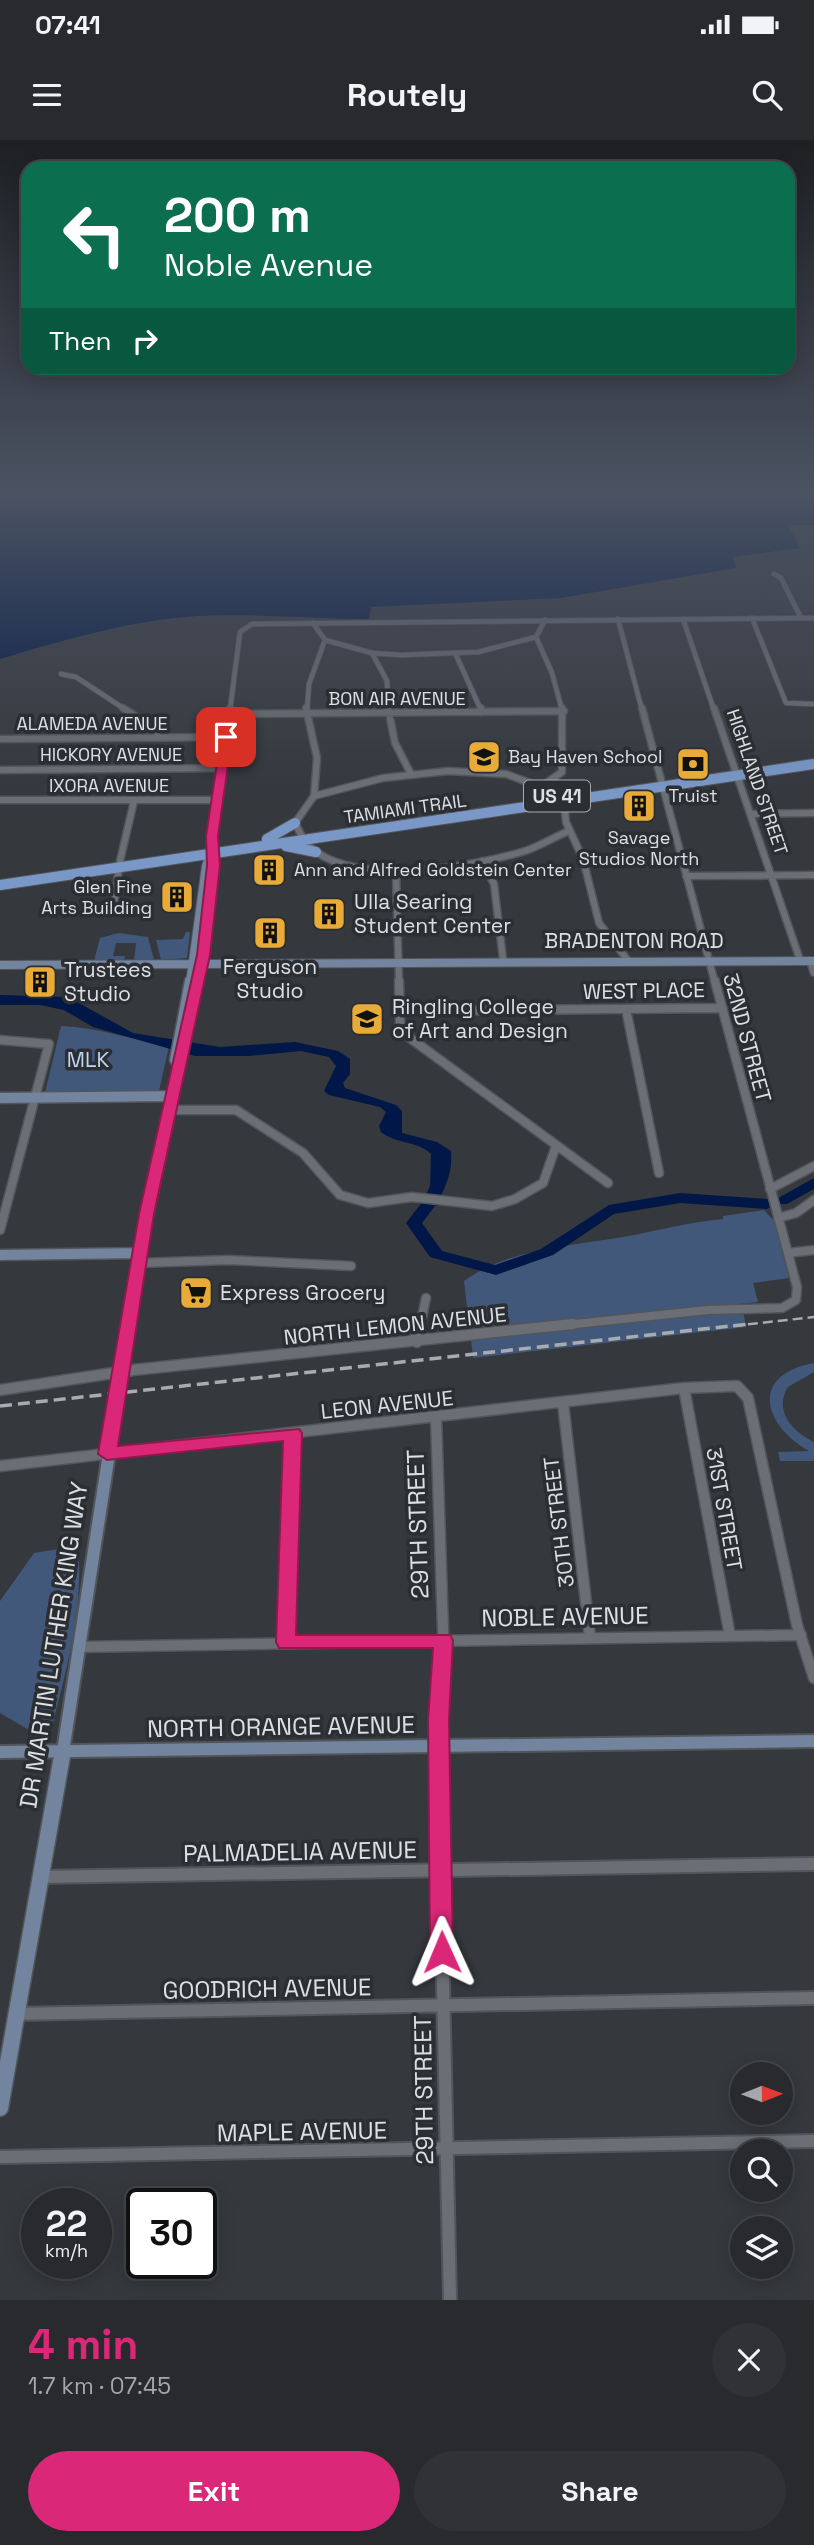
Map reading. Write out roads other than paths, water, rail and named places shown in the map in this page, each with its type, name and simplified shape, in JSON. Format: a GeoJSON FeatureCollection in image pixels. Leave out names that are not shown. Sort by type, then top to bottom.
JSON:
{"type":"FeatureCollection","features":[{"type":"Feature","properties":{"kind":"main road","name":"TAMIAMI TRAIL"},"geometry":{"type":"LineString","coordinates":[[0,879],[120,864],[812,762]]}},
{"type":"Feature","properties":{"kind":"main road"},"geometry":{"type":"LineString","coordinates":[[268,842],[295,824]]}},
{"type":"Feature","properties":{"kind":"main road"},"geometry":{"type":"LineString","coordinates":[[268,842],[316,852]]}},
{"type":"Feature","properties":{"kind":"main road","name":"TAMIAMI TRAIL"},"geometry":{"type":"LineString","coordinates":[[0,885],[94,871],[147,857],[211,850]]}},
{"type":"Feature","properties":{"kind":"street"},"geometry":{"type":"LineString","coordinates":[[788,593],[801,618]]}},
{"type":"Feature","properties":{"kind":"street"},"geometry":{"type":"LineString","coordinates":[[752,618],[786,703],[814,704]]}},
{"type":"Feature","properties":{"kind":"street"},"geometry":{"type":"LineString","coordinates":[[211,850],[240,632],[247,626],[814,618]]}},
{"type":"Feature","properties":{"kind":"street","name":"32ND STREET"},"geometry":{"type":"LineString","coordinates":[[618,619],[707,960],[788,1253],[798,1295],[794,1303]]}},
{"type":"Feature","properties":{"kind":"street","name":"HIGHLAND STREET"},"geometry":{"type":"LineString","coordinates":[[683,619],[799,957]]}},
{"type":"Feature","properties":{"kind":"street"},"geometry":{"type":"LineString","coordinates":[[313,623],[325,640],[372,653],[456,655],[496,649],[536,637],[545,620]]}},
{"type":"Feature","properties":{"kind":"street"},"geometry":{"type":"LineString","coordinates":[[536,637],[557,683],[566,730],[562,772],[542,786]]}},
{"type":"Feature","properties":{"kind":"street"},"geometry":{"type":"LineString","coordinates":[[325,640],[309,684],[307,713],[317,758],[314,796],[295,824],[302,837],[316,852],[358,867],[396,871],[482,861],[534,848],[569,831]]}},
{"type":"Feature","properties":{"kind":"street"},"geometry":{"type":"LineString","coordinates":[[372,653],[389,681],[387,713],[394,743],[411,774]]}},
{"type":"Feature","properties":{"kind":"street"},"geometry":{"type":"LineString","coordinates":[[456,655],[478,697],[482,712]]}},
{"type":"Feature","properties":{"kind":"street"},"geometry":{"type":"LineString","coordinates":[[61,674],[76,677],[157,730],[159,738]]}},
{"type":"Feature","properties":{"kind":"street","name":"BON AIR AVENUE"},"geometry":{"type":"LineString","coordinates":[[230,714],[564,711]]}},
{"type":"Feature","properties":{"kind":"street","name":"ALAMEDA AVENUE"},"geometry":{"type":"LineString","coordinates":[[0,739],[226,737]]}},
{"type":"Feature","properties":{"kind":"street","name":"HICKORY AVENUE"},"geometry":{"type":"LineString","coordinates":[[0,770],[222,768]]}},
{"type":"Feature","properties":{"kind":"street"},"geometry":{"type":"LineString","coordinates":[[314,796],[358,783],[411,774],[489,772],[542,786],[562,799],[569,831],[583,859],[599,923],[627,960]]}},
{"type":"Feature","properties":{"kind":"street","name":"IXORA AVENUE"},"geometry":{"type":"LineString","coordinates":[[0,800],[218,800]]}},
{"type":"Feature","properties":{"kind":"street"},"geometry":{"type":"LineString","coordinates":[[114,906],[134,801]]}},
{"type":"Feature","properties":{"kind":"street"},"geometry":{"type":"LineString","coordinates":[[751,814],[814,813]]}},
{"type":"Feature","properties":{"kind":"street","name":"DR MARTIN LUTHER KING WAY"},"geometry":{"type":"LineString","coordinates":[[0,2108],[61,1753],[139,1258],[179,1062],[214,865],[211,850]]}},
{"type":"Feature","properties":{"kind":"street"},"geometry":{"type":"LineString","coordinates":[[482,861],[494,884],[503,959]]}},
{"type":"Feature","properties":{"kind":"street"},"geometry":{"type":"LineString","coordinates":[[396,871],[400,1023],[410,1038],[608,1183]]}},
{"type":"Feature","properties":{"kind":"street"},"geometry":{"type":"LineString","coordinates":[[686,876],[814,875]]}},
{"type":"Feature","properties":{"kind":"street","name":"BRADENTON ROAD"},"geometry":{"type":"LineString","coordinates":[[707,960],[799,957],[813,959]]}},
{"type":"Feature","properties":{"kind":"street","name":"BRADENTON ROAD"},"geometry":{"type":"LineString","coordinates":[[398,962],[503,959],[813,959]]}},
{"type":"Feature","properties":{"kind":"street"},"geometry":{"type":"LineString","coordinates":[[813,959],[814,973]]}},
{"type":"Feature","properties":{"kind":"street","name":"BRADENTON ROAD"},"geometry":{"type":"LineString","coordinates":[[0,965],[627,960]]}},
{"type":"Feature","properties":{"kind":"street","name":"WEST PLACE"},"geometry":{"type":"LineString","coordinates":[[400,1011],[720,1008]]}},
{"type":"Feature","properties":{"kind":"street"},"geometry":{"type":"LineString","coordinates":[[626,1009],[659,1173]]}},
{"type":"Feature","properties":{"kind":"street"},"geometry":{"type":"LineString","coordinates":[[0,1040],[49,1044],[0,1230]]}},
{"type":"Feature","properties":{"kind":"street"},"geometry":{"type":"LineString","coordinates":[[0,1098],[171,1096]]}},
{"type":"Feature","properties":{"kind":"street"},"geometry":{"type":"LineString","coordinates":[[169,1110],[236,1110],[303,1153],[333,1190],[347,1199],[372,1203],[398,1198],[425,1198],[492,1206],[523,1195],[546,1178],[556,1146]]}},
{"type":"Feature","properties":{"kind":"street"},"geometry":{"type":"LineString","coordinates":[[770,1189],[814,1166]]}},
{"type":"Feature","properties":{"kind":"street"},"geometry":{"type":"LineString","coordinates":[[778,1218],[796,1213],[814,1200]]}},
{"type":"Feature","properties":{"kind":"street"},"geometry":{"type":"LineString","coordinates":[[788,1253],[814,1250]]}},
{"type":"Feature","properties":{"kind":"street"},"geometry":{"type":"LineString","coordinates":[[0,1255],[228,1260],[351,1266]]}},
{"type":"Feature","properties":{"kind":"street"},"geometry":{"type":"LineString","coordinates":[[417,1342],[414,1322],[422,1317],[426,1298]]}},
{"type":"Feature","properties":{"kind":"street","name":"NORTH LEMON AVENUE"},"geometry":{"type":"LineString","coordinates":[[0,1390],[120,1372],[717,1309],[782,1308],[794,1303]]}},
{"type":"Feature","properties":{"kind":"street","name":"LEON AVENUE"},"geometry":{"type":"LineString","coordinates":[[0,1466],[684,1388],[737,1386],[748,1398],[801,1635]]}},
{"type":"Feature","properties":{"kind":"street","name":"31ST STREET"},"geometry":{"type":"LineString","coordinates":[[684,1388],[730,1636]]}},
{"type":"Feature","properties":{"kind":"street","name":"30TH STREET"},"geometry":{"type":"LineString","coordinates":[[563,1403],[590,1637]]}},
{"type":"Feature","properties":{"kind":"street","name":"29TH STREET"},"geometry":{"type":"LineString","coordinates":[[436,1417],[443,1640],[438,1747],[450,2300]]}},
{"type":"Feature","properties":{"kind":"street"},"geometry":{"type":"LineString","coordinates":[[286,1642],[293,1433]]}},
{"type":"Feature","properties":{"kind":"street"},"geometry":{"type":"LineString","coordinates":[[801,1635],[814,1678]]}},
{"type":"Feature","properties":{"kind":"street","name":"NOBLE AVENUE"},"geometry":{"type":"LineString","coordinates":[[78,1647],[801,1635]]}},
{"type":"Feature","properties":{"kind":"street","name":"NORTH ORANGE AVENUE"},"geometry":{"type":"LineString","coordinates":[[0,1752],[814,1741]]}},
{"type":"Feature","properties":{"kind":"street","name":"PALMADELIA AVENUE"},"geometry":{"type":"LineString","coordinates":[[40,1877],[814,1864]]}},
{"type":"Feature","properties":{"kind":"street","name":"GOODRICH AVENUE"},"geometry":{"type":"LineString","coordinates":[[15,2014],[814,1998]]}},
{"type":"Feature","properties":{"kind":"street","name":"MAPLE AVENUE"},"geometry":{"type":"LineString","coordinates":[[0,2157],[814,2141]]}},
{"type":"Feature","properties":{"kind":"waterway"},"geometry":{"type":"LineString","coordinates":[[781,1201],[814,1183]]}},
{"type":"Feature","properties":{"kind":"waterway"},"geometry":{"type":"LineString","coordinates":[[436,1187],[430,1202],[414,1223],[436,1254],[496,1270],[547,1252],[609,1210],[680,1198],[767,1204]]}},
{"type":"Feature","properties":{"kind":"railway"},"geometry":{"type":"LineString","coordinates":[[733,1326],[814,1317]]}},
{"type":"Feature","properties":{"kind":"railway"},"geometry":{"type":"LineString","coordinates":[[0,1406],[749,1324]]}},
{"type":"Feature","properties":{"kind":"place","name":"Bay Haven School"},"geometry":{"type":"Point","coordinates":[484,757]}},
{"type":"Feature","properties":{"kind":"place","name":"Truist"},"geometry":{"type":"Point","coordinates":[693,764]}},
{"type":"Feature","properties":{"kind":"place","name":"Savage Studios North"},"geometry":{"type":"Point","coordinates":[639,806]}},
{"type":"Feature","properties":{"kind":"place","name":"Ann and Alfred Goldstein Center"},"geometry":{"type":"Point","coordinates":[269,870]}},
{"type":"Feature","properties":{"kind":"place","name":"Glen Fine Arts Building"},"geometry":{"type":"Point","coordinates":[177,897]}},
{"type":"Feature","properties":{"kind":"place","name":"Ulla Searing Student Center"},"geometry":{"type":"Point","coordinates":[329,914]}},
{"type":"Feature","properties":{"kind":"place","name":"Ferguson Studio"},"geometry":{"type":"Point","coordinates":[270,933]}},
{"type":"Feature","properties":{"kind":"place","name":"Trustees Studio"},"geometry":{"type":"Point","coordinates":[40,982]}},
{"type":"Feature","properties":{"kind":"place","name":"Ringling College of Art and Design"},"geometry":{"type":"Point","coordinates":[367,1019]}},
{"type":"Feature","properties":{"kind":"place","name":"Express Grocery"},"geometry":{"type":"Point","coordinates":[196,1293]}},
{"type":"Feature","properties":{"kind":"park label","name":"MLK"},"geometry":{"type":"Point","coordinates":[88,1060]}}]}
